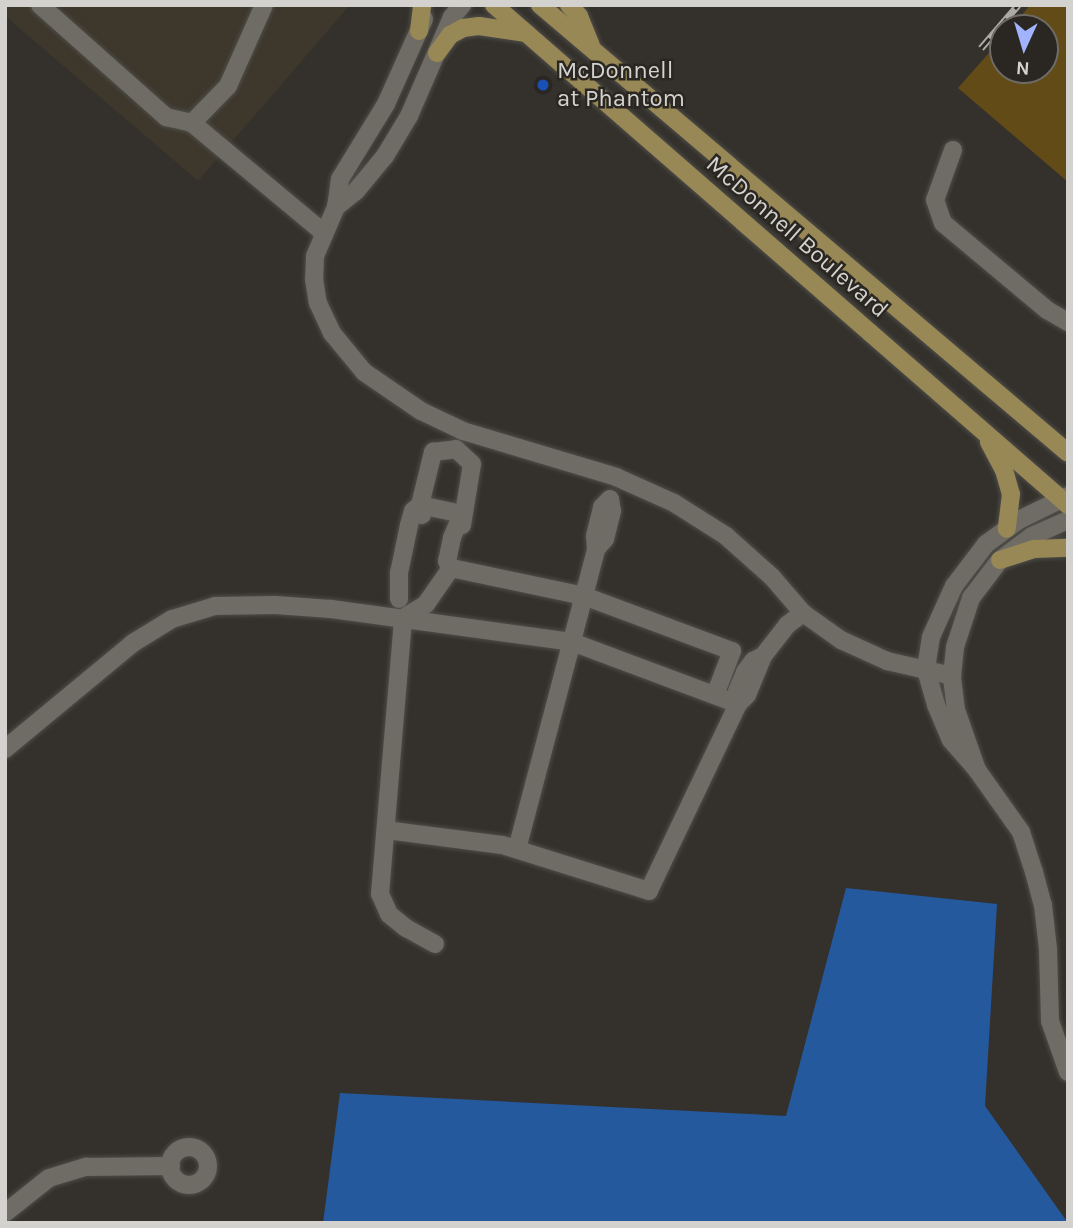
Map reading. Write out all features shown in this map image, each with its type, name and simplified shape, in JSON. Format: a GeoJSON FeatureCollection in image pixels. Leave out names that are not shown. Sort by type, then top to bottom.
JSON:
{"type":"FeatureCollection","features":[{"type":"Feature","properties":{"kind":"main road"},"geometry":{"type":"LineString","coordinates":[[419,31],[422,5]]}},
{"type":"Feature","properties":{"kind":"main road","name":"McDonnell Boulevard"},"geometry":{"type":"LineString","coordinates":[[494,5],[984,432],[1066,500]]}},
{"type":"Feature","properties":{"kind":"main road","name":"McDonnell Boulevard"},"geometry":{"type":"LineString","coordinates":[[540,5],[1068,453]]}},
{"type":"Feature","properties":{"kind":"main road"},"geometry":{"type":"LineString","coordinates":[[569,5],[579,16],[592,49]]}},
{"type":"Feature","properties":{"kind":"main road"},"geometry":{"type":"LineString","coordinates":[[437,52],[450,35],[463,28],[479,26],[526,33]]}},
{"type":"Feature","properties":{"kind":"main road"},"geometry":{"type":"LineString","coordinates":[[1030,421],[1068,434]]}},
{"type":"Feature","properties":{"kind":"main road"},"geometry":{"type":"LineString","coordinates":[[984,432],[1004,470],[1011,495],[1007,529]]}},
{"type":"Feature","properties":{"kind":"main road"},"geometry":{"type":"LineString","coordinates":[[1000,560],[1034,549],[1068,548]]}},
{"type":"Feature","properties":{"kind":"street"},"geometry":{"type":"LineString","coordinates":[[40,5],[166,117],[192,123],[324,233]]}},
{"type":"Feature","properties":{"kind":"street"},"geometry":{"type":"LineString","coordinates":[[192,123],[228,86],[264,5]]}},
{"type":"Feature","properties":{"kind":"street"},"geometry":{"type":"LineString","coordinates":[[430,5],[386,104],[340,179],[336,207],[315,256],[314,279],[318,303],[332,333],[364,372],[421,411],[463,431],[616,477],[674,503],[726,537],[772,577],[803,613],[841,640],[887,661],[952,676]]}},
{"type":"Feature","properties":{"kind":"street"},"geometry":{"type":"LineString","coordinates":[[336,207],[356,191],[385,156],[409,116],[452,17],[462,5]]}},
{"type":"Feature","properties":{"kind":"street"},"geometry":{"type":"LineString","coordinates":[[953,150],[935,200],[943,223],[1047,310],[1068,322]]}},
{"type":"Feature","properties":{"kind":"street"},"geometry":{"type":"LineString","coordinates":[[456,449],[463,431]]}},
{"type":"Feature","properties":{"kind":"street"},"geometry":{"type":"LineString","coordinates":[[435,944],[406,928],[389,914],[380,894],[403,618],[399,599],[409,575],[420,527],[420,505],[433,452],[456,449]]}},
{"type":"Feature","properties":{"kind":"street"},"geometry":{"type":"LineString","coordinates":[[403,618],[426,604],[457,561],[462,539],[462,514],[472,464],[456,449]]}},
{"type":"Feature","properties":{"kind":"street"},"geometry":{"type":"LineString","coordinates":[[517,849],[596,549],[605,539],[616,477]]}},
{"type":"Feature","properties":{"kind":"street"},"geometry":{"type":"LineString","coordinates":[[1066,500],[1007,529],[986,544],[954,586],[931,637],[926,670],[951,740],[977,770],[1021,832],[1043,905],[1048,949],[1050,1021],[1068,1072]]}},
{"type":"Feature","properties":{"kind":"street"},"geometry":{"type":"LineString","coordinates":[[420,505],[462,514]]}},
{"type":"Feature","properties":{"kind":"street"},"geometry":{"type":"LineString","coordinates":[[977,770],[956,710],[952,676],[955,648],[971,598],[1000,560],[1032,536],[1068,520]]}},
{"type":"Feature","properties":{"kind":"street"},"geometry":{"type":"LineString","coordinates":[[451,568],[584,596],[732,651],[715,695]]}},
{"type":"Feature","properties":{"kind":"street"},"geometry":{"type":"LineString","coordinates":[[5,749],[133,643],[172,619],[215,606],[275,605],[403,618],[572,642],[738,704]]}},
{"type":"Feature","properties":{"kind":"street"},"geometry":{"type":"LineString","coordinates":[[387,830],[517,849],[649,891],[738,704],[737,691],[745,672],[753,661],[763,656],[787,625],[803,613]]}},
{"type":"Feature","properties":{"kind":"street"},"geometry":{"type":"LineString","coordinates":[[7,1209],[49,1178],[86,1167],[171,1166]]}},
{"type":"Feature","properties":{"kind":"shaded area"},"geometry":{"type":"Polygon","coordinates":[[[5,5],[350,5],[198,181],[5,16],[5,5]]]}},
{"type":"Feature","properties":{"kind":"water"},"geometry":{"type":"Polygon","coordinates":[[[846,888],[997,904],[985,1106],[1068,1223],[323,1223],[340,1093],[786,1116],[846,888]]]}},
{"type":"Feature","properties":{"kind":"building"},"geometry":{"type":"Polygon","coordinates":[[[1030,5],[1068,5],[1068,182],[958,88],[989,53],[989,84],[1059,84],[1059,14],[1023,14],[1030,5]]]}},
{"type":"Feature","properties":{"kind":"railway"},"geometry":{"type":"LineString","coordinates":[[981,48],[1018,5]]}},
{"type":"Feature","properties":{"kind":"place","name":"McDonnell at Phantom"},"geometry":{"type":"Point","coordinates":[543,85]}}]}
